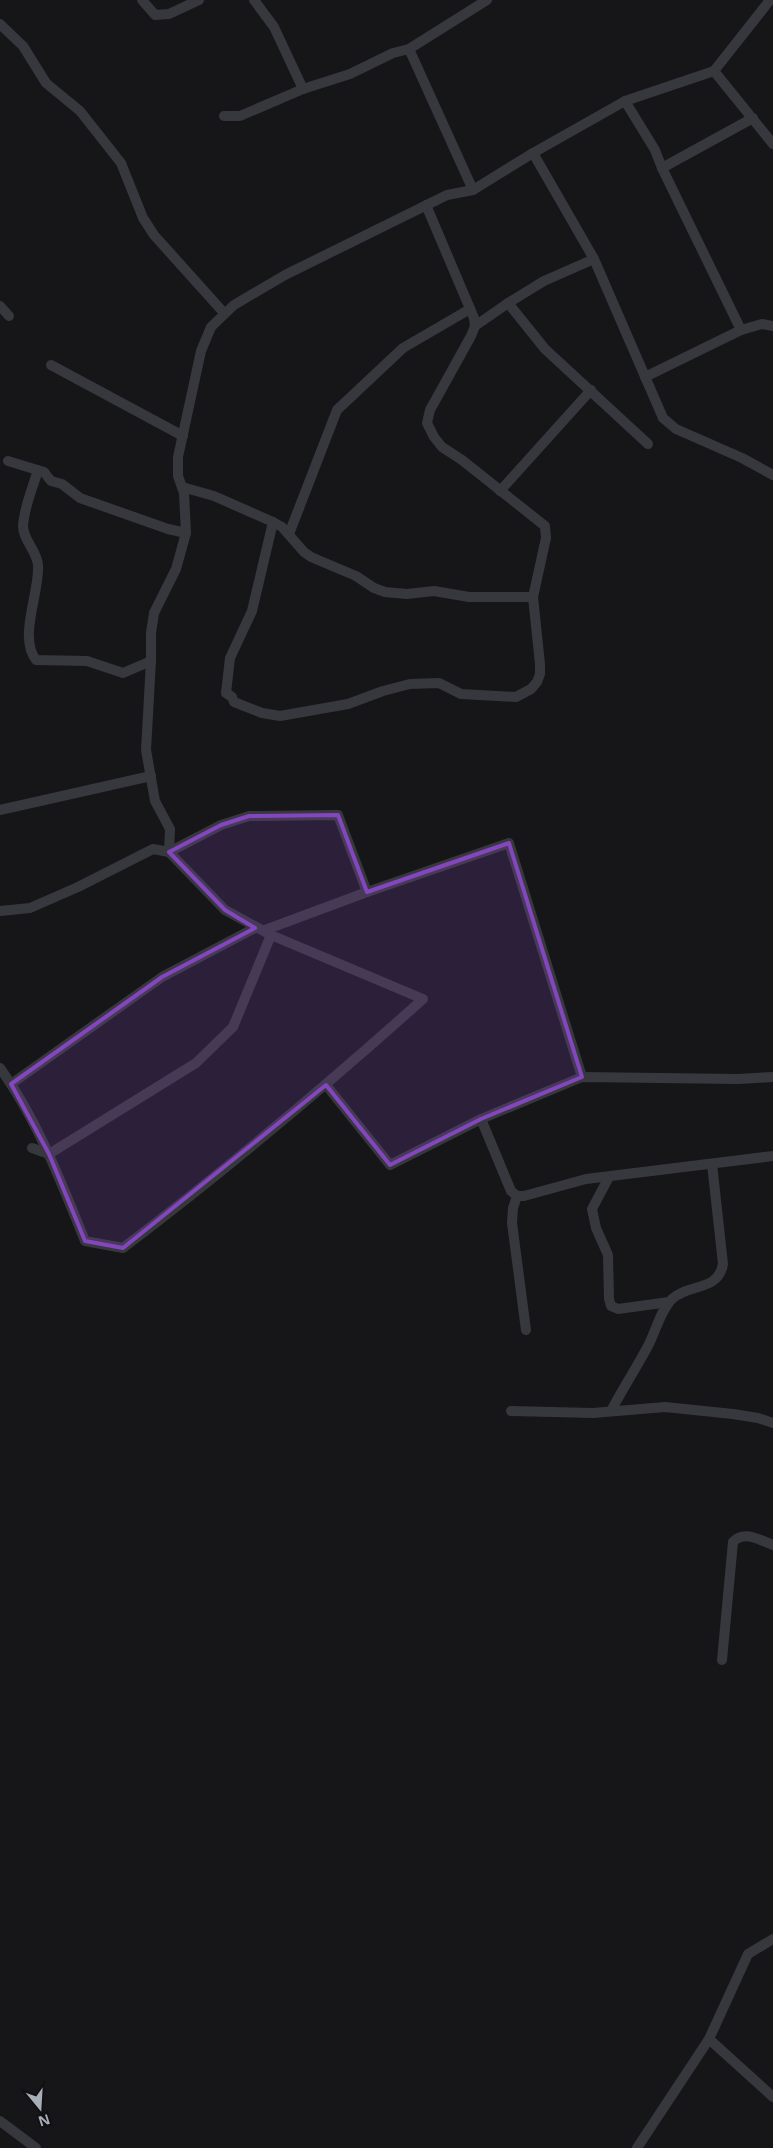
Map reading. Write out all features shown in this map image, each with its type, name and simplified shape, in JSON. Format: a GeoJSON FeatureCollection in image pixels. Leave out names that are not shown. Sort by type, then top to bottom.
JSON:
{"type":"FeatureCollection","features":[{"type":"Feature","properties":{"kind":"street"},"geometry":{"type":"LineString","coordinates":[[142,0],[155,15],[169,14],[198,0]]}},
{"type":"Feature","properties":{"kind":"street"},"geometry":{"type":"LineString","coordinates":[[254,0],[274,27],[303,89]]}},
{"type":"Feature","properties":{"kind":"street"},"geometry":{"type":"LineString","coordinates":[[224,116],[240,116],[303,89],[350,74],[393,53],[409,49],[481,1]]}},
{"type":"Feature","properties":{"kind":"street"},"geometry":{"type":"LineString","coordinates":[[169,852],[170,829],[156,801],[146,750],[152,661],[151,634],[154,614],[176,569],[186,533],[182,487],[178,476],[178,457],[201,351],[211,327],[234,305],[285,275],[447,195],[473,190],[532,153],[625,101],[714,70],[767,1]]}},
{"type":"Feature","properties":{"kind":"street"},"geometry":{"type":"LineString","coordinates":[[0,24],[23,46],[46,83],[80,111],[121,163],[143,218],[154,235],[224,313]]}},
{"type":"Feature","properties":{"kind":"street"},"geometry":{"type":"LineString","coordinates":[[409,49],[473,190]]}},
{"type":"Feature","properties":{"kind":"street"},"geometry":{"type":"LineString","coordinates":[[714,70],[773,144]]}},
{"type":"Feature","properties":{"kind":"street"},"geometry":{"type":"LineString","coordinates":[[625,101],[655,150],[741,330]]}},
{"type":"Feature","properties":{"kind":"street"},"geometry":{"type":"LineString","coordinates":[[662,168],[752,118]]}},
{"type":"Feature","properties":{"kind":"street"},"geometry":{"type":"LineString","coordinates":[[532,153],[594,259],[663,418],[676,429],[742,458],[773,475]]}},
{"type":"Feature","properties":{"kind":"street"},"geometry":{"type":"LineString","coordinates":[[274,522],[254,605],[230,658],[226,693],[234,702],[262,713],[280,716],[348,704],[383,691],[410,684],[439,683],[461,694],[516,697],[531,689],[540,674],[532,597],[546,538],[545,526],[462,460],[442,447],[434,438],[427,423],[430,410],[471,336],[474,318],[426,205]]}},
{"type":"Feature","properties":{"kind":"street"},"geometry":{"type":"LineString","coordinates":[[474,326],[544,282],[594,259]]}},
{"type":"Feature","properties":{"kind":"street"},"geometry":{"type":"LineString","coordinates":[[508,303],[545,349],[648,444]]}},
{"type":"Feature","properties":{"kind":"street"},"geometry":{"type":"LineString","coordinates":[[0,306],[9,316]]}},
{"type":"Feature","properties":{"kind":"street"},"geometry":{"type":"LineString","coordinates":[[289,534],[337,410],[403,348],[470,309]]}},
{"type":"Feature","properties":{"kind":"street"},"geometry":{"type":"LineString","coordinates":[[645,377],[741,330],[762,324],[773,326]]}},
{"type":"Feature","properties":{"kind":"street"},"geometry":{"type":"LineString","coordinates":[[51,365],[183,436]]}},
{"type":"Feature","properties":{"kind":"street"},"geometry":{"type":"LineString","coordinates":[[500,491],[591,390]]}},
{"type":"Feature","properties":{"kind":"street"},"geometry":{"type":"LineString","coordinates":[[8,461],[44,472],[51,481],[62,484],[80,498],[168,529],[186,533]]}},
{"type":"Feature","properties":{"kind":"street"},"geometry":{"type":"LineString","coordinates":[[38,470],[23,528],[35,553],[38,565],[28,639],[32,655],[36,660],[87,661],[123,673],[152,661]]}},
{"type":"Feature","properties":{"kind":"street"},"geometry":{"type":"LineString","coordinates":[[182,487],[214,496],[274,522],[289,534],[304,552],[311,557],[356,576],[367,585],[385,592],[407,594],[434,591],[469,597],[532,597]]}},
{"type":"Feature","properties":{"kind":"street"},"geometry":{"type":"LineString","coordinates":[[0,810],[151,776]]}},
{"type":"Feature","properties":{"kind":"street"},"geometry":{"type":"LineString","coordinates":[[169,852],[221,825],[249,816],[338,815],[367,892]]}},
{"type":"Feature","properties":{"kind":"street"},"geometry":{"type":"LineString","coordinates":[[11,1084],[162,977],[263,931],[367,892],[509,843],[582,1077]]}},
{"type":"Feature","properties":{"kind":"street"},"geometry":{"type":"LineString","coordinates":[[0,911],[30,908],[78,887],[153,849],[169,852],[225,910],[263,931],[423,999],[326,1085],[200,1190],[123,1248],[85,1241],[49,1154],[11,1084],[0,1068]]}},
{"type":"Feature","properties":{"kind":"street"},"geometry":{"type":"LineString","coordinates":[[49,1154],[196,1063],[233,1027],[263,931]]}},
{"type":"Feature","properties":{"kind":"street"},"geometry":{"type":"LineString","coordinates":[[326,1085],[390,1165],[482,1119],[582,1077],[738,1079],[773,1077]]}},
{"type":"Feature","properties":{"kind":"street"},"geometry":{"type":"LineString","coordinates":[[482,1119],[511,1191],[517,1196],[524,1196],[586,1179],[773,1156]]}},
{"type":"Feature","properties":{"kind":"street"},"geometry":{"type":"LineString","coordinates":[[32,1148],[49,1154]]}},
{"type":"Feature","properties":{"kind":"street"},"geometry":{"type":"LineString","coordinates":[[610,1411],[648,1345],[669,1302],[677,1295],[714,1281],[721,1274],[723,1264],[712,1164]]}},
{"type":"Feature","properties":{"kind":"street"},"geometry":{"type":"LineString","coordinates":[[609,1176],[592,1209],[596,1228],[608,1255],[609,1299],[611,1306],[618,1309],[669,1302]]}},
{"type":"Feature","properties":{"kind":"street"},"geometry":{"type":"LineString","coordinates":[[517,1196],[512,1208],[512,1223],[526,1330]]}},
{"type":"Feature","properties":{"kind":"street"},"geometry":{"type":"LineString","coordinates":[[511,1411],[554,1413],[665,1407],[733,1414],[758,1418],[773,1423]]}},
{"type":"Feature","properties":{"kind":"street"},"geometry":{"type":"LineString","coordinates":[[722,1660],[734,1542],[738,1537],[751,1536],[773,1545]]}},
{"type":"Feature","properties":{"kind":"street"},"geometry":{"type":"LineString","coordinates":[[637,2148],[709,2039],[748,1954],[773,1939]]}},
{"type":"Feature","properties":{"kind":"street"},"geometry":{"type":"LineString","coordinates":[[709,2039],[773,2097]]}},
{"type":"Feature","properties":{"kind":"street"},"geometry":{"type":"LineString","coordinates":[[0,2121],[36,2148]]}},
{"type":"Feature","properties":{"kind":"highlighted area"},"geometry":{"type":"Polygon","coordinates":[[[338,815],[367,892],[509,843],[582,1077],[481,1119],[390,1165],[326,1085],[123,1248],[85,1241],[49,1154],[11,1084],[162,977],[255,928],[225,910],[169,852],[221,825],[249,816],[338,815]]]}}]}
